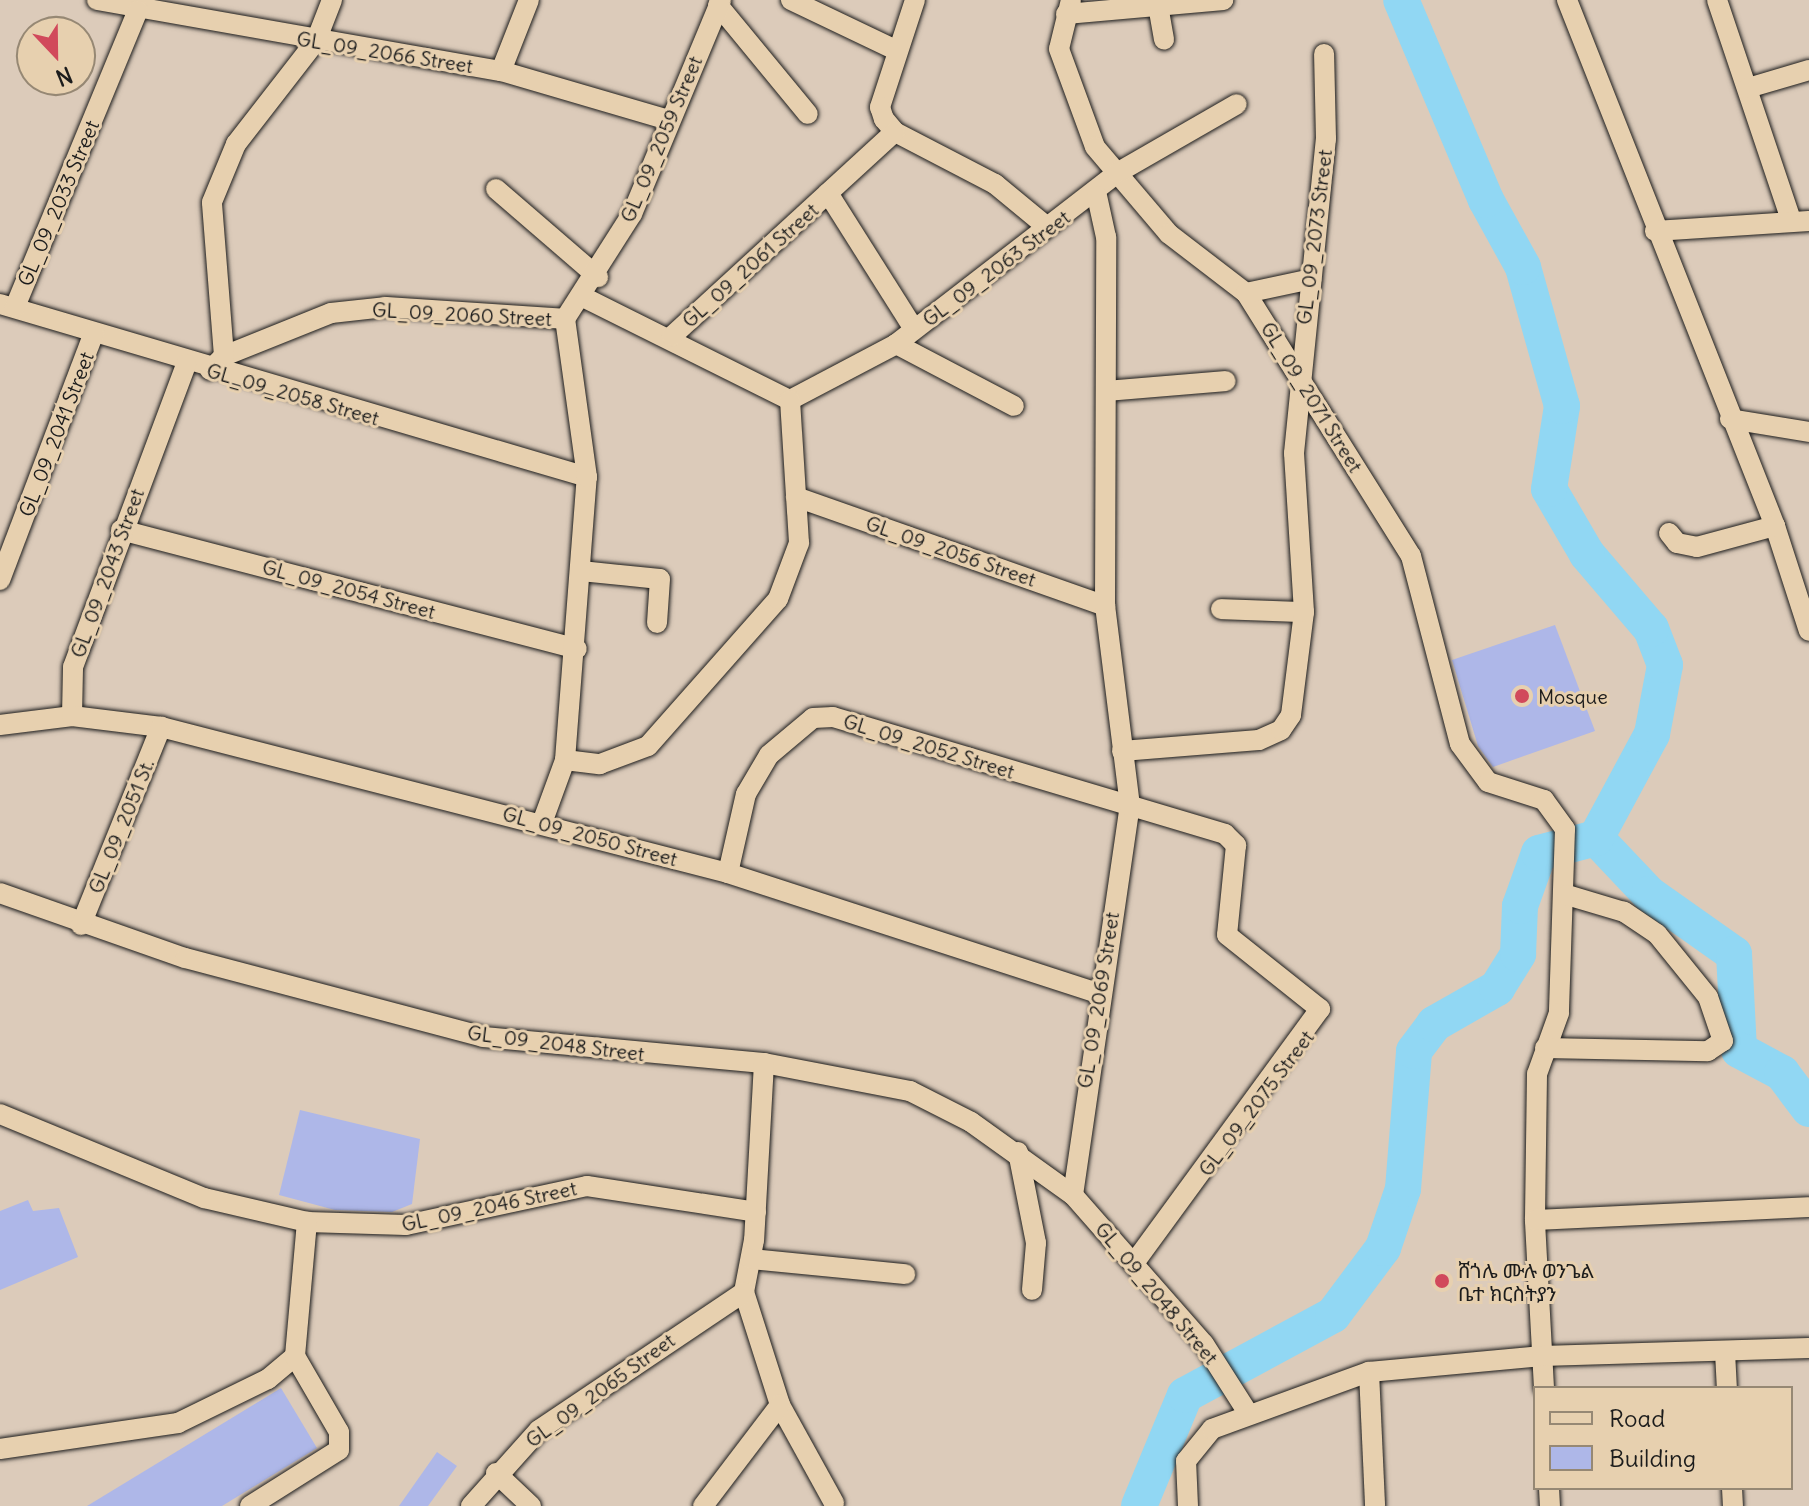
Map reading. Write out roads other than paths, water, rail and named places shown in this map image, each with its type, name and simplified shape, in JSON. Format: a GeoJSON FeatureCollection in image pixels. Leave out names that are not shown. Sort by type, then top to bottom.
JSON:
{"type":"FeatureCollection","features":[{"type":"Feature","properties":{"kind":"street","name":"GL_09_2066 Street"},"geometry":{"type":"LineString","coordinates":[[97,0],[138,10],[501,71],[669,120]]}},
{"type":"Feature","properties":{"kind":"street"},"geometry":{"type":"LineString","coordinates":[[217,363],[212,202],[236,144],[316,41],[332,0]]}},
{"type":"Feature","properties":{"kind":"street"},"geometry":{"type":"LineString","coordinates":[[501,71],[529,0]]}},
{"type":"Feature","properties":{"kind":"street"},"geometry":{"type":"LineString","coordinates":[[791,0],[896,50]]}},
{"type":"Feature","properties":{"kind":"street"},"geometry":{"type":"LineString","coordinates":[[915,0],[896,50],[880,107],[895,132],[957,159],[1046,226]]}},
{"type":"Feature","properties":{"kind":"street"},"geometry":{"type":"LineString","coordinates":[[1068,7],[1159,11],[1223,0]]}},
{"type":"Feature","properties":{"kind":"street"},"geometry":{"type":"LineString","coordinates":[[1567,0],[1655,231],[1775,526],[1809,631]]}},
{"type":"Feature","properties":{"kind":"street"},"geometry":{"type":"LineString","coordinates":[[1655,231],[1800,220],[1717,0]]}},
{"type":"Feature","properties":{"kind":"street"},"geometry":{"type":"LineString","coordinates":[[720,2],[808,114]]}},
{"type":"Feature","properties":{"kind":"street","name":"GL_09_2059 Street"},"geometry":{"type":"LineString","coordinates":[[565,319],[585,298],[598,277],[720,2]]}},
{"type":"Feature","properties":{"kind":"street","name":"GL_09_2071 Street"},"geometry":{"type":"LineString","coordinates":[[1068,7],[1059,49],[1079,113],[1117,173],[1169,234],[1246,293],[1300,376],[1411,556],[1460,744],[1488,782],[1544,800],[1565,829],[1567,895]]}},
{"type":"Feature","properties":{"kind":"street","name":"GL_09_2033 Street"},"geometry":{"type":"LineString","coordinates":[[7,305],[138,10]]}},
{"type":"Feature","properties":{"kind":"street"},"geometry":{"type":"LineString","coordinates":[[1159,11],[1164,40]]}},
{"type":"Feature","properties":{"kind":"street","name":"GL_09_2073 Street"},"geometry":{"type":"LineString","coordinates":[[1122,751],[1259,740],[1281,730],[1291,715],[1304,612],[1294,453],[1326,139],[1324,54]]}},
{"type":"Feature","properties":{"kind":"street"},"geometry":{"type":"LineString","coordinates":[[1748,88],[1809,70]]}},
{"type":"Feature","properties":{"kind":"street","name":"GL_09_2063 Street"},"geometry":{"type":"LineString","coordinates":[[790,400],[896,344],[1046,226],[1097,196],[1117,173],[1237,104]]}},
{"type":"Feature","properties":{"kind":"street","name":"GL_09_2061 Street"},"geometry":{"type":"LineString","coordinates":[[672,336],[895,132]]}},
{"type":"Feature","properties":{"kind":"street"},"geometry":{"type":"LineString","coordinates":[[496,189],[598,277]]}},
{"type":"Feature","properties":{"kind":"street","name":"GL_09_2061 Street"},"geometry":{"type":"LineString","coordinates":[[828,193],[914,329]]}},
{"type":"Feature","properties":{"kind":"street","name":"GL_09_2069 Street"},"geometry":{"type":"LineString","coordinates":[[1073,1195],[1098,993],[1130,806],[1105,606],[1106,237],[1097,196]]}},
{"type":"Feature","properties":{"kind":"street"},"geometry":{"type":"LineString","coordinates":[[1246,293],[1312,279]]}},
{"type":"Feature","properties":{"kind":"street"},"geometry":{"type":"LineString","coordinates":[[565,760],[600,764],[648,746],[753,633],[791,573],[796,497],[790,400],[672,336],[585,298]]}},
{"type":"Feature","properties":{"kind":"street","name":"GL_09_2058 Street"},"geometry":{"type":"LineString","coordinates":[[7,305],[186,364],[217,363],[587,477]]}},
{"type":"Feature","properties":{"kind":"street","name":"GL_09_2060 Street"},"geometry":{"type":"LineString","coordinates":[[217,363],[285,328],[358,310],[565,319]]}},
{"type":"Feature","properties":{"kind":"street"},"geometry":{"type":"LineString","coordinates":[[542,823],[565,760],[577,649],[587,477],[565,319]]}},
{"type":"Feature","properties":{"kind":"street","name":"GL_09_2041 Street"},"geometry":{"type":"LineString","coordinates":[[0,580],[94,333]]}},
{"type":"Feature","properties":{"kind":"street"},"geometry":{"type":"LineString","coordinates":[[896,344],[1014,406]]}},
{"type":"Feature","properties":{"kind":"street","name":"GL_09_2043 Street"},"geometry":{"type":"LineString","coordinates":[[72,716],[73,667],[121,530],[186,364]]}},
{"type":"Feature","properties":{"kind":"street"},"geometry":{"type":"LineString","coordinates":[[1107,391],[1226,381]]}},
{"type":"Feature","properties":{"kind":"street"},"geometry":{"type":"LineString","coordinates":[[1730,419],[1809,432]]}},
{"type":"Feature","properties":{"kind":"street","name":"GL_09_2056 Street"},"geometry":{"type":"LineString","coordinates":[[796,497],[1105,606]]}},
{"type":"Feature","properties":{"kind":"street"},"geometry":{"type":"LineString","coordinates":[[1669,533],[1677,543],[1697,547],[1775,526]]}},
{"type":"Feature","properties":{"kind":"street","name":"GL_09_2054 Street"},"geometry":{"type":"LineString","coordinates":[[121,530],[577,649]]}},
{"type":"Feature","properties":{"kind":"street"},"geometry":{"type":"LineString","coordinates":[[581,571],[660,579],[657,623]]}},
{"type":"Feature","properties":{"kind":"street"},"geometry":{"type":"LineString","coordinates":[[1221,609],[1304,612]]}},
{"type":"Feature","properties":{"kind":"street"},"geometry":{"type":"LineString","coordinates":[[0,725],[72,716]]}},
{"type":"Feature","properties":{"kind":"street","name":"GL_09_2050 Street"},"geometry":{"type":"LineString","coordinates":[[72,716],[161,727],[728,873],[1098,993]]}},
{"type":"Feature","properties":{"kind":"street","name":"GL_09_2052 Street"},"geometry":{"type":"LineString","coordinates":[[728,873],[746,794],[769,755],[813,718],[833,717],[1130,806]]}},
{"type":"Feature","properties":{"kind":"street","name":"GL_09_2051 St."},"geometry":{"type":"LineString","coordinates":[[81,925],[161,727]]}},
{"type":"Feature","properties":{"kind":"street","name":"GL_09_2075 Street"},"geometry":{"type":"LineString","coordinates":[[1130,806],[1225,834],[1236,845],[1227,935],[1320,1009],[1134,1263]]}},
{"type":"Feature","properties":{"kind":"street","name":"GL_09_2048 Street"},"geometry":{"type":"LineString","coordinates":[[0,893],[81,925],[483,1037],[764,1063],[910,1091],[1018,1152],[1073,1195],[1204,1344],[1248,1413]]}},
{"type":"Feature","properties":{"kind":"street"},"geometry":{"type":"LineString","coordinates":[[1544,1386],[1535,1220],[1537,1074],[1545,1048],[1559,1013],[1567,895],[1624,912],[1657,934],[1708,997],[1723,1041],[1708,1051],[1545,1048]]}},
{"type":"Feature","properties":{"kind":"street"},"geometry":{"type":"LineString","coordinates":[[764,1063],[756,1212],[744,1292],[780,1405],[834,1503]]}},
{"type":"Feature","properties":{"kind":"street","name":"GL_09_2046 Street"},"geometry":{"type":"LineString","coordinates":[[0,1114],[204,1198],[307,1222],[406,1225],[587,1186],[756,1212]]}},
{"type":"Feature","properties":{"kind":"street"},"geometry":{"type":"LineString","coordinates":[[1018,1152],[1036,1243],[1032,1290]]}},
{"type":"Feature","properties":{"kind":"street"},"geometry":{"type":"LineString","coordinates":[[1535,1220],[1809,1207]]}},
{"type":"Feature","properties":{"kind":"street"},"geometry":{"type":"LineString","coordinates":[[250,1506],[339,1450],[339,1432],[295,1356],[307,1222]]}},
{"type":"Feature","properties":{"kind":"street"},"geometry":{"type":"LineString","coordinates":[[751,1259],[905,1274]]}},
{"type":"Feature","properties":{"kind":"street","name":"GL_09_2065 Street"},"geometry":{"type":"LineString","coordinates":[[471,1506],[496,1473],[539,1430],[744,1292]]}},
{"type":"Feature","properties":{"kind":"street"},"geometry":{"type":"LineString","coordinates":[[1188,1506],[1186,1461],[1197,1442],[1248,1413],[1369,1372],[1542,1356],[1809,1348]]}},
{"type":"Feature","properties":{"kind":"street"},"geometry":{"type":"LineString","coordinates":[[1725,1352],[1727,1386]]}},
{"type":"Feature","properties":{"kind":"street"},"geometry":{"type":"LineString","coordinates":[[0,1449],[178,1423],[217,1410],[295,1356]]}},
{"type":"Feature","properties":{"kind":"street"},"geometry":{"type":"LineString","coordinates":[[1369,1372],[1375,1506]]}},
{"type":"Feature","properties":{"kind":"street"},"geometry":{"type":"LineString","coordinates":[[703,1506],[780,1405]]}},
{"type":"Feature","properties":{"kind":"street"},"geometry":{"type":"LineString","coordinates":[[496,1473],[531,1506]]}},
{"type":"Feature","properties":{"kind":"waterway"},"geometry":{"type":"LineString","coordinates":[[1139,1506],[1185,1395],[1333,1315],[1383,1248],[1403,1189],[1414,1051],[1434,1024],[1497,988],[1518,954],[1520,906],[1539,853],[1596,838],[1652,734],[1665,665],[1651,629],[1587,554],[1549,489],[1562,406],[1523,267],[1486,200],[1401,0]]}},
{"type":"Feature","properties":{"kind":"waterway"},"geometry":{"type":"LineString","coordinates":[[1596,838],[1649,894],[1734,954],[1739,1050],[1782,1073],[1809,1109]]}},
{"type":"Feature","properties":{"kind":"place","name":"Mosque"},"geometry":{"type":"Point","coordinates":[1522,696]}},
{"type":"Feature","properties":{"kind":"place","name":"ሸጎሌ ሙሉ ወንጌል ቤተ ክርስትያን"},"geometry":{"type":"Point","coordinates":[1442,1281]}}]}
